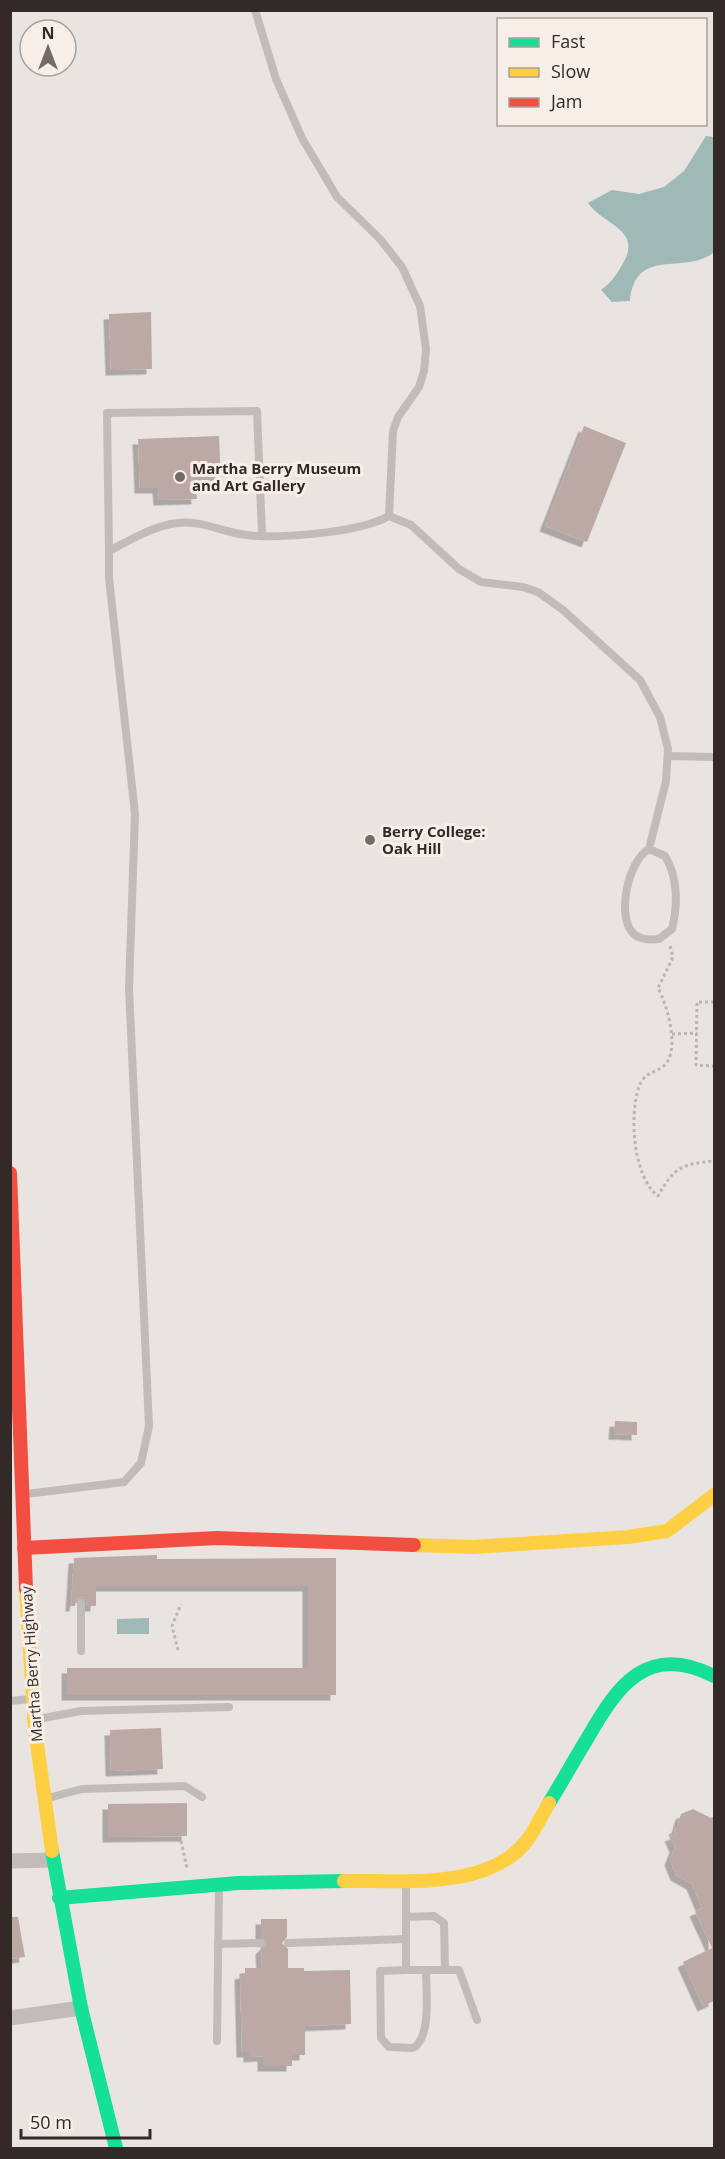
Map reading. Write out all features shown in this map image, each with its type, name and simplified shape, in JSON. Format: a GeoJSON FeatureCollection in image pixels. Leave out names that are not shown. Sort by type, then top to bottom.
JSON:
{"type":"FeatureCollection","features":[{"type":"Feature","properties":{"kind":"street","name":"Martha Berry Highway"},"geometry":{"type":"LineString","coordinates":[[10,1173],[16,1494],[24,1548],[34,1719],[59,1898],[81,2008],[117,2148]]}},
{"type":"Feature","properties":{"kind":"street"},"geometry":{"type":"LineString","coordinates":[[24,1548],[217,1538],[473,1547],[628,1537],[667,1531],[714,1495]]}},
{"type":"Feature","properties":{"kind":"street"},"geometry":{"type":"LineString","coordinates":[[59,1898],[219,1885],[406,1881],[466,1877],[498,1865],[515,1853],[542,1817],[610,1699],[628,1679],[645,1670],[679,1663],[696,1666],[714,1676]]}},
{"type":"Feature","properties":{"kind":"street"},"geometry":{"type":"LineString","coordinates":[[10,1861],[52,1860]]}},
{"type":"Feature","properties":{"kind":"street"},"geometry":{"type":"LineString","coordinates":[[10,2018],[81,2008]]}},
{"type":"Feature","properties":{"kind":"lane"},"geometry":{"type":"LineString","coordinates":[[255,10],[276,79],[302,138],[337,197],[380,239],[402,267],[420,306],[426,349],[424,370],[419,387],[398,417],[393,431],[389,516]]}},
{"type":"Feature","properties":{"kind":"lane"},"geometry":{"type":"LineString","coordinates":[[16,1494],[91,1488],[124,1482],[141,1463],[149,1426],[129,988],[135,814],[109,578],[107,413],[257,411],[262,535]]}},
{"type":"Feature","properties":{"kind":"lane"},"geometry":{"type":"LineString","coordinates":[[109,550],[140,535],[177,522],[204,524],[237,534],[262,535],[348,529],[367,526],[389,516],[411,525],[459,569],[481,582],[523,587],[538,592],[563,610],[640,681],[660,717],[667,740],[666,781],[649,849],[641,854],[630,872],[627,924],[634,934],[643,939],[659,939],[667,935],[674,920],[674,876],[665,856],[649,849]]}},
{"type":"Feature","properties":{"kind":"lane"},"geometry":{"type":"LineString","coordinates":[[668,756],[714,757]]}},
{"type":"Feature","properties":{"kind":"lane"},"geometry":{"type":"LineString","coordinates":[[81,1602],[81,1651]]}},
{"type":"Feature","properties":{"kind":"lane"},"geometry":{"type":"LineString","coordinates":[[10,1701],[33,1699]]}},
{"type":"Feature","properties":{"kind":"lane"},"geometry":{"type":"LineString","coordinates":[[34,1719],[81,1711],[229,1707]]}},
{"type":"Feature","properties":{"kind":"lane"},"geometry":{"type":"LineString","coordinates":[[44,1799],[82,1789],[185,1786],[202,1797]]}},
{"type":"Feature","properties":{"kind":"lane"},"geometry":{"type":"LineString","coordinates":[[406,1881],[406,1970]]}},
{"type":"Feature","properties":{"kind":"lane"},"geometry":{"type":"LineString","coordinates":[[217,2041],[219,1885]]}},
{"type":"Feature","properties":{"kind":"lane"},"geometry":{"type":"LineString","coordinates":[[406,1917],[437,1917],[444,1923],[445,1970]]}},
{"type":"Feature","properties":{"kind":"lane"},"geometry":{"type":"LineString","coordinates":[[288,1943],[406,1939]]}},
{"type":"Feature","properties":{"kind":"lane"},"geometry":{"type":"LineString","coordinates":[[218,1944],[261,1943]]}},
{"type":"Feature","properties":{"kind":"lane"},"geometry":{"type":"LineString","coordinates":[[426,1970],[425,2026],[422,2040],[413,2048],[389,2047],[381,2038],[380,1971],[406,1970],[426,1970],[459,1970],[477,2020]]}},
{"type":"Feature","properties":{"kind":"path"},"geometry":{"type":"LineString","coordinates":[[667,935],[673,957],[658,988],[669,1012],[670,1056],[664,1066],[647,1073],[639,1088],[636,1154],[640,1172],[649,1189],[658,1196],[669,1176],[683,1166],[714,1161]]}},
{"type":"Feature","properties":{"kind":"path"},"geometry":{"type":"LineString","coordinates":[[714,1002],[697,1002],[696,1065],[714,1066]]}},
{"type":"Feature","properties":{"kind":"path"},"geometry":{"type":"LineString","coordinates":[[671,1034],[697,1033]]}},
{"type":"Feature","properties":{"kind":"path"},"geometry":{"type":"LineString","coordinates":[[178,1650],[172,1626],[181,1604]]}},
{"type":"Feature","properties":{"kind":"path"},"geometry":{"type":"LineString","coordinates":[[181,1841],[191,1887]]}},
{"type":"Feature","properties":{"kind":"water"},"geometry":{"type":"Polygon","coordinates":[[[706,136],[714,137],[714,252],[703,259],[652,267],[641,273],[634,284],[630,301],[612,302],[601,290],[608,285],[622,265],[628,253],[628,243],[619,229],[588,203],[612,190],[639,194],[664,187],[684,171],[706,136]]]}},
{"type":"Feature","properties":{"kind":"water"},"geometry":{"type":"Polygon","coordinates":[[[149,1618],[149,1634],[117,1634],[117,1619],[149,1618]]]}},
{"type":"Feature","properties":{"kind":"building"},"geometry":{"type":"Polygon","coordinates":[[[151,312],[152,369],[111,370],[109,314],[151,312]]]}},
{"type":"Feature","properties":{"kind":"building"},"geometry":{"type":"Polygon","coordinates":[[[584,426],[626,443],[587,542],[545,526],[584,426]]]}},
{"type":"Feature","properties":{"kind":"building"},"geometry":{"type":"Polygon","coordinates":[[[219,436],[221,486],[196,487],[197,499],[159,500],[158,488],[140,488],[138,439],[219,436]]]}},
{"type":"Feature","properties":{"kind":"building"},"geometry":{"type":"Polygon","coordinates":[[[615,1421],[637,1422],[637,1435],[614,1434],[615,1421]]]}},
{"type":"Feature","properties":{"kind":"building"},"geometry":{"type":"Polygon","coordinates":[[[157,1555],[157,1559],[336,1558],[336,1695],[67,1695],[67,1668],[308,1668],[308,1586],[96,1586],[96,1606],[87,1606],[86,1600],[82,1597],[76,1600],[75,1606],[71,1606],[74,1558],[157,1555]]]}},
{"type":"Feature","properties":{"kind":"building"},"geometry":{"type":"Polygon","coordinates":[[[161,1728],[163,1769],[111,1771],[110,1730],[161,1728]]]}},
{"type":"Feature","properties":{"kind":"building"},"geometry":{"type":"Polygon","coordinates":[[[187,1803],[187,1836],[108,1837],[108,1804],[187,1803]]]}},
{"type":"Feature","properties":{"kind":"building"},"geometry":{"type":"Polygon","coordinates":[[[693,1809],[711,1818],[714,1816],[714,2001],[703,2006],[683,1962],[712,1948],[695,1911],[702,1908],[692,1884],[676,1875],[670,1860],[675,1847],[670,1836],[676,1834],[674,1829],[677,1828],[681,1814],[693,1809]]]}},
{"type":"Feature","properties":{"kind":"building"},"geometry":{"type":"Polygon","coordinates":[[[10,1917],[18,1917],[25,1957],[10,1959],[10,1917]]]}},
{"type":"Feature","properties":{"kind":"building"},"geometry":{"type":"Polygon","coordinates":[[[261,1919],[287,1919],[287,1937],[282,1943],[288,1949],[288,1968],[304,1968],[304,1971],[350,1970],[351,2024],[305,2026],[305,2055],[292,2055],[292,2066],[263,2066],[263,2056],[249,2057],[249,2052],[242,2052],[240,1974],[245,1973],[245,1968],[262,1968],[261,1949],[267,1943],[261,1937],[261,1919]]]}},
{"type":"Feature","properties":{"kind":"traffic: fast"},"geometry":{"type":"LineString","coordinates":[[549,1803],[610,1702],[637,1675],[652,1667],[670,1664],[691,1667],[714,1676]]}},
{"type":"Feature","properties":{"kind":"traffic: fast"},"geometry":{"type":"LineString","coordinates":[[52,1851],[81,2008],[116,2148]]}},
{"type":"Feature","properties":{"kind":"traffic: fast"},"geometry":{"type":"LineString","coordinates":[[59,1898],[238,1883],[344,1881]]}},
{"type":"Feature","properties":{"kind":"traffic: slow"},"geometry":{"type":"LineString","coordinates":[[414,1545],[473,1547],[628,1537],[667,1531],[714,1495]]}},
{"type":"Feature","properties":{"kind":"traffic: slow"},"geometry":{"type":"LineString","coordinates":[[26,1589],[35,1730],[52,1851]]}},
{"type":"Feature","properties":{"kind":"traffic: slow"},"geometry":{"type":"LineString","coordinates":[[344,1881],[443,1879],[468,1875],[491,1867],[511,1856],[528,1839],[549,1803]]}},
{"type":"Feature","properties":{"kind":"traffic: jam"},"geometry":{"type":"LineString","coordinates":[[10,1173],[26,1589]]}},
{"type":"Feature","properties":{"kind":"traffic: jam"},"geometry":{"type":"LineString","coordinates":[[24,1548],[217,1538],[414,1545]]}},
{"type":"Feature","properties":{"kind":"place","name":"Martha Berry Museum and Art Gallery"},"geometry":{"type":"Point","coordinates":[180,477]}},
{"type":"Feature","properties":{"kind":"place","name":"Berry College: Oak Hill"},"geometry":{"type":"Point","coordinates":[370,840]}}]}
